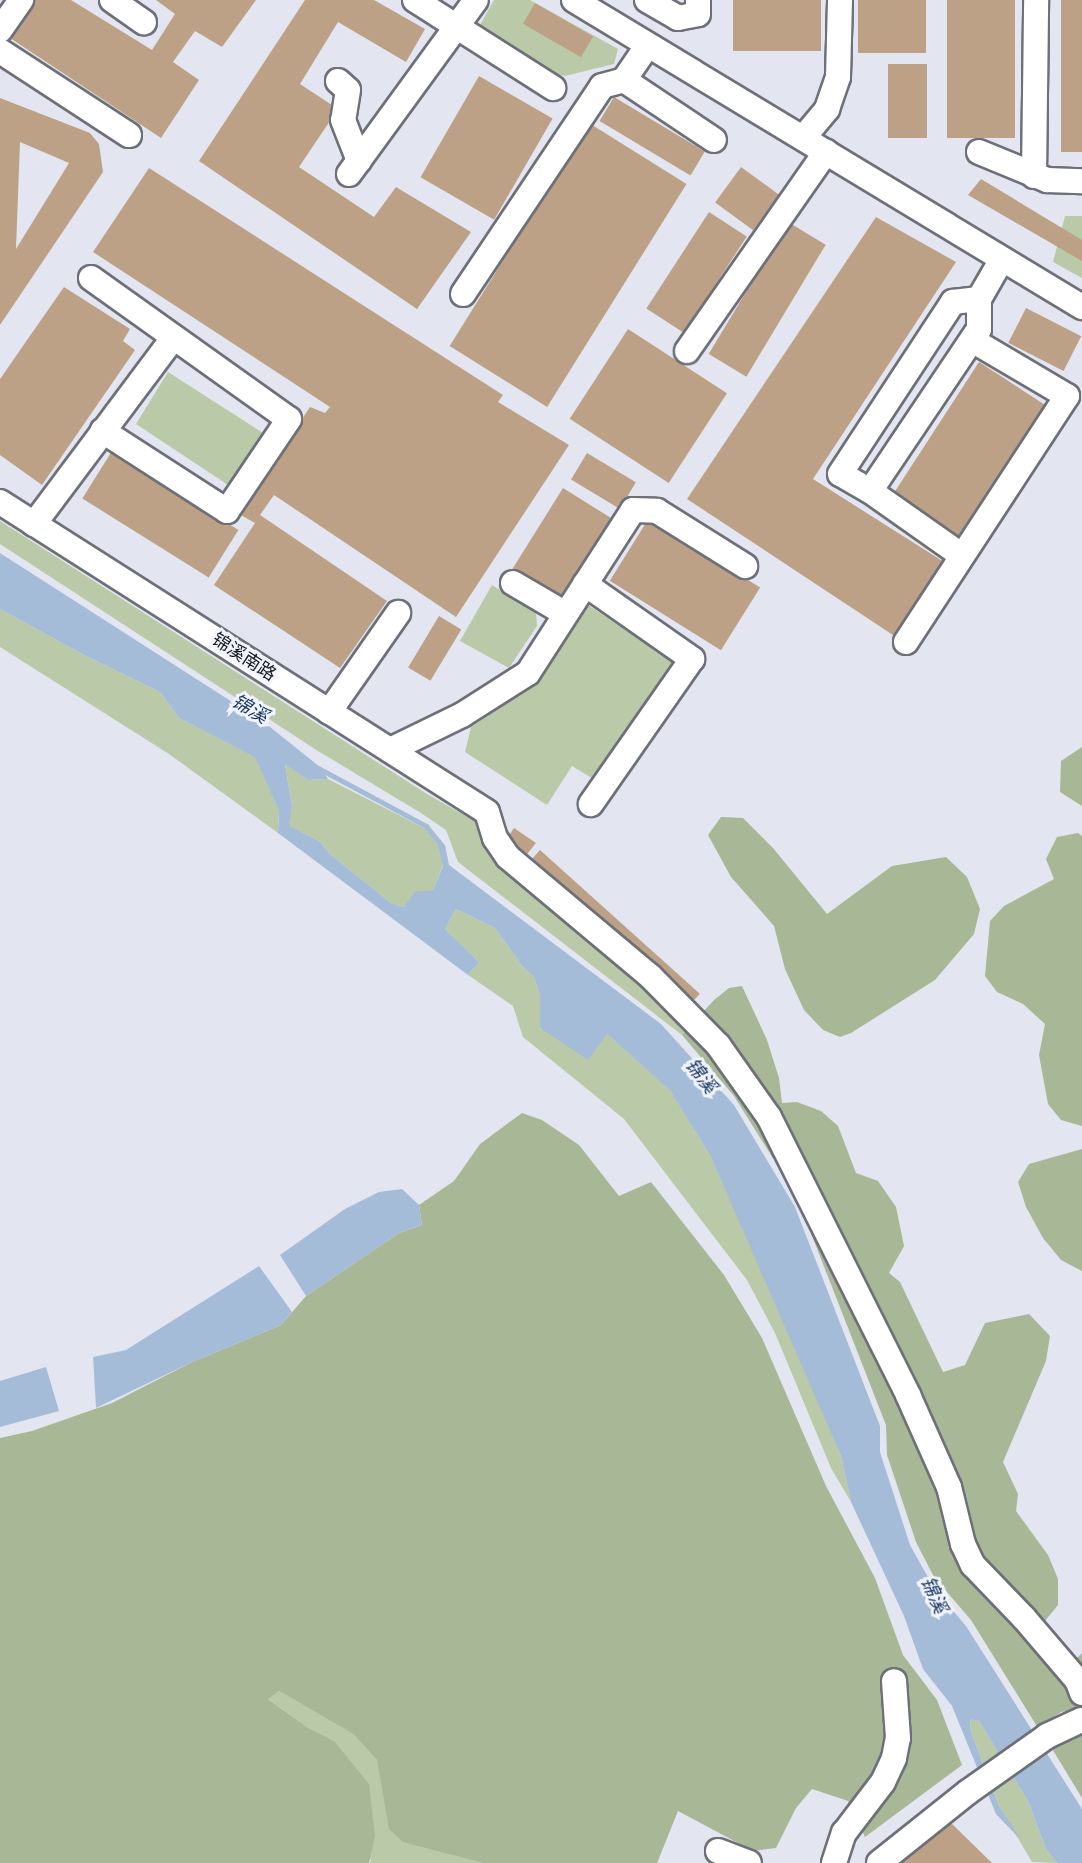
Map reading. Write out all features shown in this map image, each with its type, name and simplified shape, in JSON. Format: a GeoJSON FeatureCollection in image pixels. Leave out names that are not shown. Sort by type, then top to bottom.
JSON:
{"type":"FeatureCollection","features":[{"type":"Feature","properties":{"kind":"street"},"geometry":{"type":"LineString","coordinates":[[0,30],[21,0]]}},
{"type":"Feature","properties":{"kind":"street"},"geometry":{"type":"LineString","coordinates":[[112,0],[144,22]]}},
{"type":"Feature","properties":{"kind":"street"},"geometry":{"type":"LineString","coordinates":[[415,0],[553,88]]}},
{"type":"Feature","properties":{"kind":"street"},"geometry":{"type":"LineString","coordinates":[[338,81],[348,90],[343,120],[354,168],[477,0]]}},
{"type":"Feature","properties":{"kind":"street"},"geometry":{"type":"LineString","coordinates":[[574,0],[1082,307]]}},
{"type":"Feature","properties":{"kind":"street"},"geometry":{"type":"LineString","coordinates":[[647,0],[678,18],[698,14],[698,0]]}},
{"type":"Feature","properties":{"kind":"street"},"geometry":{"type":"LineString","coordinates":[[803,138],[827,109],[838,77],[840,0]]}},
{"type":"Feature","properties":{"kind":"street"},"geometry":{"type":"LineString","coordinates":[[1034,176],[1036,0]]}},
{"type":"Feature","properties":{"kind":"street"},"geometry":{"type":"LineString","coordinates":[[463,294],[602,86],[624,80],[648,45]]}},
{"type":"Feature","properties":{"kind":"street"},"geometry":{"type":"LineString","coordinates":[[0,51],[129,135]]}},
{"type":"Feature","properties":{"kind":"street"},"geometry":{"type":"LineString","coordinates":[[624,80],[714,140]]}},
{"type":"Feature","properties":{"kind":"street"},"geometry":{"type":"LineString","coordinates":[[687,351],[826,152]]}},
{"type":"Feature","properties":{"kind":"street"},"geometry":{"type":"LineString","coordinates":[[979,152],[1047,180],[1082,181]]}},
{"type":"Feature","properties":{"kind":"street"},"geometry":{"type":"LineString","coordinates":[[870,491],[979,329],[979,299],[1002,259]]}},
{"type":"Feature","properties":{"kind":"street"},"geometry":{"type":"LineString","coordinates":[[91,278],[289,419],[237,501],[227,512],[103,431]]}},
{"type":"Feature","properties":{"kind":"street"},"geometry":{"type":"LineString","coordinates":[[961,555],[870,491],[841,474],[953,302],[979,299]]}},
{"type":"Feature","properties":{"kind":"street"},"geometry":{"type":"LineString","coordinates":[[34,524],[173,338]]}},
{"type":"Feature","properties":{"kind":"street"},"geometry":{"type":"LineString","coordinates":[[906,642],[1067,396],[972,340]]}},
{"type":"Feature","properties":{"kind":"street","name":"锦溪南路"},"geometry":{"type":"LineString","coordinates":[[0,502],[487,813],[495,838],[508,857],[650,976],[718,1045],[769,1117],[908,1395],[948,1487],[963,1544],[973,1565],[1024,1618],[1077,1680],[1082,1693]]}},
{"type":"Feature","properties":{"kind":"street"},"geometry":{"type":"LineString","coordinates":[[390,750],[462,715],[528,673],[633,510],[657,512],[745,566]]}},
{"type":"Feature","properties":{"kind":"street"},"geometry":{"type":"LineString","coordinates":[[513,583],[566,614]]}},
{"type":"Feature","properties":{"kind":"street"},"geometry":{"type":"LineString","coordinates":[[585,584],[692,659],[591,804]]}},
{"type":"Feature","properties":{"kind":"street"},"geometry":{"type":"LineString","coordinates":[[329,712],[398,613]]}},
{"type":"Feature","properties":{"kind":"street"},"geometry":{"type":"LineString","coordinates":[[834,1863],[845,1833],[883,1782],[894,1758],[898,1738],[894,1681]]}},
{"type":"Feature","properties":{"kind":"street"},"geometry":{"type":"LineString","coordinates":[[879,1863],[968,1791],[1047,1736],[1082,1720]]}},
{"type":"Feature","properties":{"kind":"street"},"geometry":{"type":"LineString","coordinates":[[718,1852],[749,1863]]}},
{"type":"Feature","properties":{"kind":"green space"},"geometry":{"type":"Polygon","coordinates":[[[494,0],[530,0],[618,49],[614,64],[565,76],[553,73],[480,25],[494,0]]]}},
{"type":"Feature","properties":{"kind":"green space"},"geometry":{"type":"Polygon","coordinates":[[[1065,216],[1082,216],[1082,278],[1053,262],[1065,216]]]}},
{"type":"Feature","properties":{"kind":"green space"},"geometry":{"type":"Polygon","coordinates":[[[168,372],[266,435],[240,484],[228,485],[136,424],[168,372]]]}},
{"type":"Feature","properties":{"kind":"green space"},"geometry":{"type":"Polygon","coordinates":[[[0,521],[427,794],[476,822],[487,847],[691,1025],[682,1035],[458,862],[446,830],[318,751],[0,544],[0,521]]]}},
{"type":"Feature","properties":{"kind":"green space"},"geometry":{"type":"Polygon","coordinates":[[[492,585],[536,613],[537,626],[509,668],[460,641],[492,585]]]}},
{"type":"Feature","properties":{"kind":"green space"},"geometry":{"type":"Polygon","coordinates":[[[585,603],[677,665],[595,780],[572,766],[547,805],[465,752],[471,727],[529,689],[585,603]]]}},
{"type":"Feature","properties":{"kind":"green space"},"geometry":{"type":"Polygon","coordinates":[[[0,609],[84,655],[160,692],[179,718],[256,757],[279,811],[278,833],[169,754],[0,647],[0,609]]]}},
{"type":"Feature","properties":{"kind":"green space"},"geometry":{"type":"Polygon","coordinates":[[[1082,747],[1082,806],[1060,792],[1061,761],[1082,747]]]}},
{"type":"Feature","properties":{"kind":"green space"},"geometry":{"type":"Polygon","coordinates":[[[285,763],[308,780],[328,779],[434,833],[443,865],[433,890],[404,907],[391,903],[331,855],[319,841],[288,826],[292,806],[285,763]]]}},
{"type":"Feature","properties":{"kind":"green space"},"geometry":{"type":"Polygon","coordinates":[[[721,817],[743,818],[773,848],[827,914],[892,866],[946,857],[967,877],[980,909],[974,934],[935,980],[851,1033],[840,1037],[823,1030],[804,1010],[785,969],[774,926],[731,877],[708,835],[721,817]]]}},
{"type":"Feature","properties":{"kind":"green space"},"geometry":{"type":"Polygon","coordinates":[[[1078,833],[1082,836],[1082,1126],[1061,1120],[1048,1104],[1039,1055],[1045,1024],[1023,1004],[997,992],[985,976],[990,921],[1004,906],[1054,879],[1046,859],[1057,837],[1078,833]]]}},
{"type":"Feature","properties":{"kind":"green space"},"geometry":{"type":"Polygon","coordinates":[[[456,909],[495,928],[522,966],[534,977],[540,996],[540,1029],[607,1034],[670,1089],[711,1157],[781,1312],[841,1456],[851,1502],[831,1468],[775,1333],[747,1280],[624,1119],[523,1037],[513,1006],[468,975],[479,962],[445,929],[456,909]]]}},
{"type":"Feature","properties":{"kind":"green space"},"geometry":{"type":"Polygon","coordinates":[[[742,986],[767,1040],[779,1078],[782,1103],[797,1102],[821,1111],[838,1126],[856,1173],[878,1181],[896,1207],[904,1246],[889,1273],[900,1282],[943,1372],[965,1365],[985,1323],[1029,1314],[1050,1336],[1046,1361],[1003,1462],[1018,1494],[1016,1511],[1048,1555],[1058,1579],[1058,1605],[1040,1627],[1073,1662],[1082,1653],[1082,1708],[1061,1712],[1038,1728],[971,1620],[934,1577],[916,1542],[887,1455],[886,1425],[796,1195],[734,1096],[682,1035],[714,1000],[729,988],[742,986]]]}},
{"type":"Feature","properties":{"kind":"green space"},"geometry":{"type":"Polygon","coordinates":[[[522,1113],[542,1120],[579,1145],[619,1196],[651,1182],[724,1275],[762,1338],[826,1486],[875,1578],[903,1655],[937,1700],[962,1765],[865,1837],[848,1801],[812,1789],[796,1808],[776,1848],[753,1851],[678,1811],[657,1863],[483,1863],[403,1842],[389,1829],[377,1760],[353,1734],[279,1691],[268,1699],[307,1727],[334,1741],[369,1784],[375,1836],[369,1863],[0,1863],[0,1438],[32,1431],[112,1403],[192,1362],[281,1325],[306,1296],[399,1233],[422,1225],[419,1205],[454,1181],[480,1144],[522,1113]]]}},
{"type":"Feature","properties":{"kind":"green space"},"geometry":{"type":"Polygon","coordinates":[[[1082,1149],[1082,1271],[1061,1260],[1043,1238],[1026,1207],[1018,1182],[1029,1164],[1082,1149]]]}},
{"type":"Feature","properties":{"kind":"green space"},"geometry":{"type":"Polygon","coordinates":[[[279,1691],[353,1734],[377,1760],[403,1841],[483,1863],[369,1863],[371,1861],[334,1741],[307,1727],[267,1698],[279,1691]]]}},
{"type":"Feature","properties":{"kind":"green space"},"geometry":{"type":"Polygon","coordinates":[[[970,1718],[979,1721],[1028,1801],[1046,1849],[1057,1863],[1032,1862],[999,1806],[971,1732],[970,1718]]]}},
{"type":"Feature","properties":{"kind":"green space"},"geometry":{"type":"Polygon","coordinates":[[[1082,1729],[1082,1798],[1051,1747],[1082,1729]]]}},
{"type":"Feature","properties":{"kind":"water"},"geometry":{"type":"Polygon","coordinates":[[[0,553],[265,723],[320,767],[328,779],[308,780],[285,764],[292,806],[289,826],[319,841],[331,855],[391,903],[404,907],[415,892],[433,890],[443,866],[434,833],[445,845],[449,865],[661,1024],[734,1105],[795,1207],[880,1426],[880,1452],[910,1545],[934,1588],[966,1626],[1082,1809],[1082,1863],[1057,1863],[1046,1849],[1028,1801],[979,1721],[970,1719],[971,1732],[999,1806],[1021,1840],[996,1814],[952,1706],[923,1669],[904,1616],[851,1502],[841,1456],[711,1157],[670,1090],[607,1034],[588,1060],[540,1028],[540,996],[534,977],[522,966],[495,928],[456,909],[445,929],[479,962],[468,975],[278,833],[279,811],[255,757],[179,718],[160,692],[84,655],[0,609],[0,553]]]}},
{"type":"Feature","properties":{"kind":"water"},"geometry":{"type":"Polygon","coordinates":[[[402,1189],[419,1205],[422,1225],[399,1233],[306,1296],[280,1255],[345,1209],[379,1192],[402,1189]]]}},
{"type":"Feature","properties":{"kind":"water"},"geometry":{"type":"Polygon","coordinates":[[[259,1266],[292,1312],[281,1325],[192,1362],[96,1408],[93,1357],[126,1350],[259,1266]]]}},
{"type":"Feature","properties":{"kind":"water"},"geometry":{"type":"Polygon","coordinates":[[[46,1367],[59,1411],[0,1427],[0,1381],[46,1367]]]}},
{"type":"Feature","properties":{"kind":"building"},"geometry":{"type":"Polygon","coordinates":[[[30,0],[71,0],[152,50],[175,14],[156,0],[256,0],[222,47],[195,31],[173,62],[199,80],[161,138],[7,36],[30,0]]]}},
{"type":"Feature","properties":{"kind":"building"},"geometry":{"type":"Polygon","coordinates":[[[305,0],[374,0],[425,29],[406,62],[338,22],[300,84],[338,109],[299,167],[374,217],[396,187],[471,232],[417,309],[199,161],[305,0]]]}},
{"type":"Feature","properties":{"kind":"building"},"geometry":{"type":"Polygon","coordinates":[[[733,0],[821,0],[821,51],[733,51],[733,0]]]}},
{"type":"Feature","properties":{"kind":"building"},"geometry":{"type":"Polygon","coordinates":[[[858,0],[926,0],[926,53],[858,53],[858,0]]]}},
{"type":"Feature","properties":{"kind":"building"},"geometry":{"type":"Polygon","coordinates":[[[947,0],[1015,0],[1015,138],[947,138],[947,0]]]}},
{"type":"Feature","properties":{"kind":"building"},"geometry":{"type":"Polygon","coordinates":[[[1061,0],[1082,0],[1082,152],[1061,152],[1061,0]]]}},
{"type":"Feature","properties":{"kind":"building"},"geometry":{"type":"Polygon","coordinates":[[[535,3],[593,36],[581,57],[523,24],[535,3]]]}},
{"type":"Feature","properties":{"kind":"building"},"geometry":{"type":"Polygon","coordinates":[[[888,64],[927,64],[927,138],[888,138],[888,64]]]}},
{"type":"Feature","properties":{"kind":"building"},"geometry":{"type":"Polygon","coordinates":[[[479,76],[553,118],[494,220],[420,177],[479,76]]]}},
{"type":"Feature","properties":{"kind":"building"},"geometry":{"type":"Polygon","coordinates":[[[614,97],[705,152],[690,176],[600,121],[614,97]]]}},
{"type":"Feature","properties":{"kind":"building"},"geometry":{"type":"Polygon","coordinates":[[[0,98],[90,133],[99,144],[103,172],[0,325],[0,98]],[[20,142],[16,249],[69,163],[20,142]]]}},
{"type":"Feature","properties":{"kind":"building"},"geometry":{"type":"Polygon","coordinates":[[[589,123],[687,184],[547,407],[450,346],[589,123]]]}},
{"type":"Feature","properties":{"kind":"building"},"geometry":{"type":"Polygon","coordinates":[[[741,167],[779,195],[753,230],[715,203],[741,167]]]}},
{"type":"Feature","properties":{"kind":"building"},"geometry":{"type":"Polygon","coordinates":[[[149,168],[503,395],[498,402],[569,445],[456,617],[274,495],[260,515],[387,601],[340,668],[214,585],[255,523],[239,514],[310,407],[325,413],[330,407],[93,252],[149,168]]]}},
{"type":"Feature","properties":{"kind":"building"},"geometry":{"type":"Polygon","coordinates":[[[981,179],[1082,240],[1082,261],[968,195],[981,179]]]}},
{"type":"Feature","properties":{"kind":"building"},"geometry":{"type":"Polygon","coordinates":[[[709,212],[747,237],[684,333],[646,308],[709,212]]]}},
{"type":"Feature","properties":{"kind":"building"},"geometry":{"type":"Polygon","coordinates":[[[876,217],[956,262],[813,479],[944,562],[899,639],[687,499],[876,217]]]}},
{"type":"Feature","properties":{"kind":"building"},"geometry":{"type":"Polygon","coordinates":[[[788,222],[826,245],[746,377],[709,354],[788,222]]]}},
{"type":"Feature","properties":{"kind":"building"},"geometry":{"type":"Polygon","coordinates":[[[64,287],[130,329],[123,341],[135,350],[42,485],[0,455],[0,379],[64,287]]]}},
{"type":"Feature","properties":{"kind":"building"},"geometry":{"type":"Polygon","coordinates":[[[1026,308],[1081,336],[1064,371],[1008,343],[1026,308]]]}},
{"type":"Feature","properties":{"kind":"building"},"geometry":{"type":"Polygon","coordinates":[[[628,329],[727,393],[669,483],[570,419],[628,329]]]}},
{"type":"Feature","properties":{"kind":"building"},"geometry":{"type":"Polygon","coordinates":[[[979,362],[1048,407],[962,539],[893,495],[979,362]]]}},
{"type":"Feature","properties":{"kind":"building"},"geometry":{"type":"Polygon","coordinates":[[[112,451],[238,530],[209,577],[82,498],[112,451]]]}},
{"type":"Feature","properties":{"kind":"building"},"geometry":{"type":"Polygon","coordinates":[[[587,453],[636,482],[620,509],[571,480],[587,453]]]}},
{"type":"Feature","properties":{"kind":"building"},"geometry":{"type":"Polygon","coordinates":[[[563,488],[614,520],[562,602],[512,570],[563,488]]]}},
{"type":"Feature","properties":{"kind":"building"},"geometry":{"type":"Polygon","coordinates":[[[649,518],[760,587],[721,650],[610,581],[649,518]]]}},
{"type":"Feature","properties":{"kind":"building"},"geometry":{"type":"Polygon","coordinates":[[[439,616],[461,629],[430,681],[408,667],[439,616]]]}},
{"type":"Feature","properties":{"kind":"building"},"geometry":{"type":"Polygon","coordinates":[[[514,828],[536,843],[523,859],[504,843],[514,828]]]}},
{"type":"Feature","properties":{"kind":"building"},"geometry":{"type":"Polygon","coordinates":[[[540,850],[700,994],[688,1007],[528,863],[540,850]]]}},
{"type":"Feature","properties":{"kind":"building"},"geometry":{"type":"Polygon","coordinates":[[[949,1821],[992,1863],[902,1863],[949,1821]]]}},
{"type":"Feature","properties":{"kind":"waterway","name":"锦溪"},"geometry":{"type":"LineString","coordinates":[[318,768],[426,826],[440,843]]}}]}
